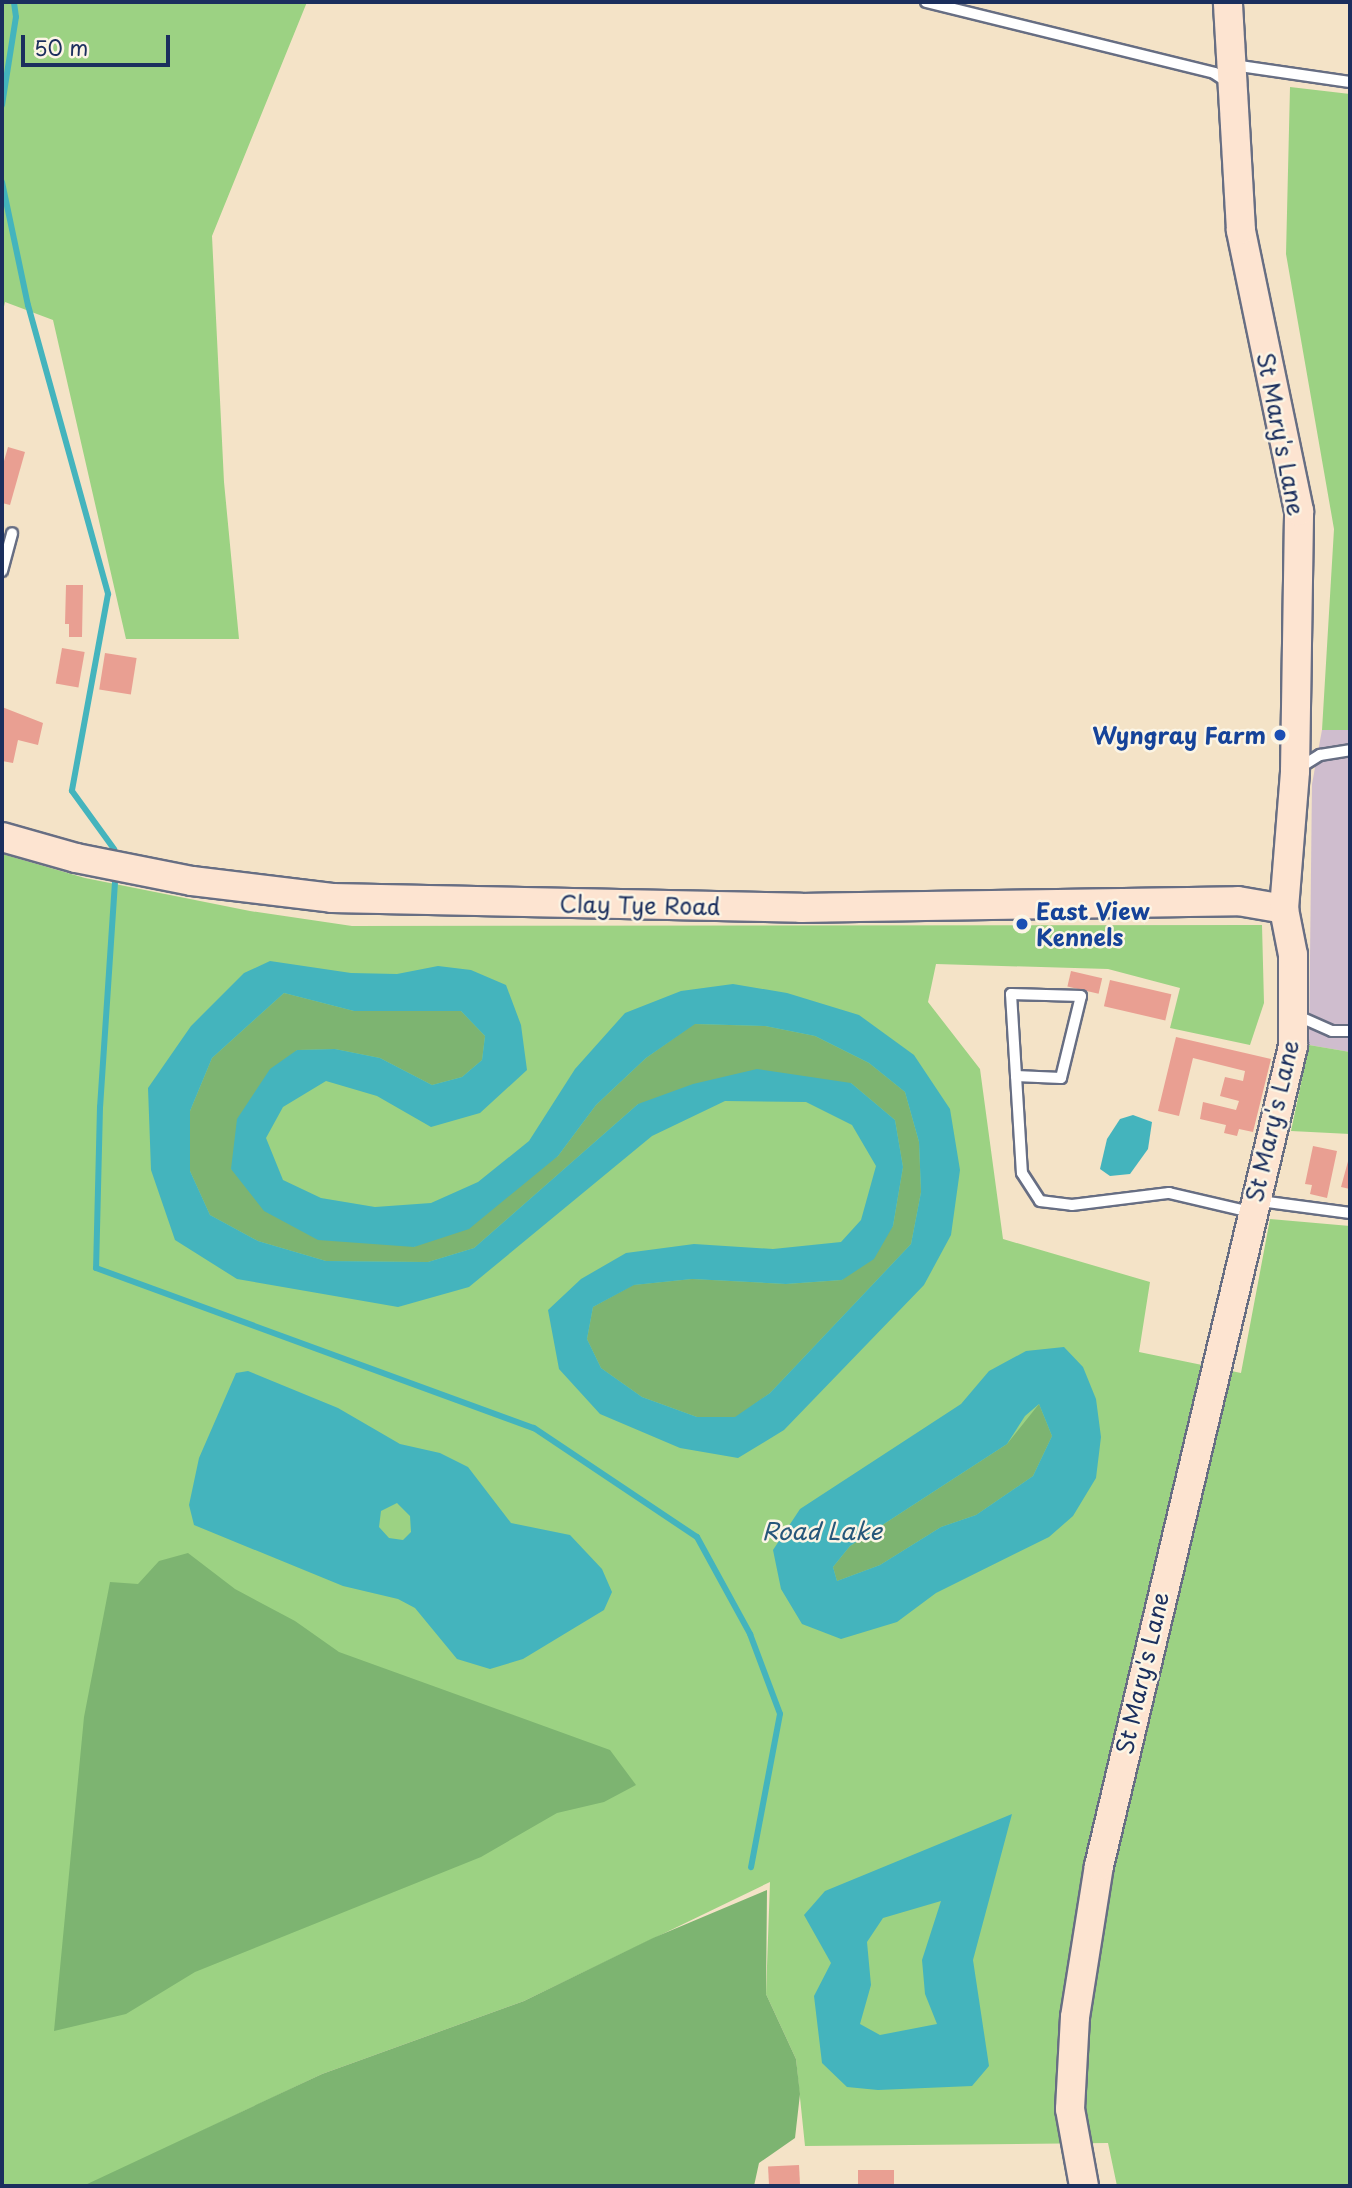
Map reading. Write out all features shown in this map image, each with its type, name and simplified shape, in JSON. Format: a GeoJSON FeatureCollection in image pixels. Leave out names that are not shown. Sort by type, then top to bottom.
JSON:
{"type":"FeatureCollection","features":[{"type":"Feature","properties":{"kind":"main road","name":"St Mary's Lane"},"geometry":{"type":"LineString","coordinates":[[1084,2186],[1071,2096],[1075,2017],[1099,1866],[1252,1206],[1293,1046],[1293,955],[1284,909],[1295,771],[1299,511],[1241,230],[1229,74],[1228,2]]}},
{"type":"Feature","properties":{"kind":"main road","name":"Clay Tye Road"},"geometry":{"type":"LineString","coordinates":[[2,837],[192,881],[332,898],[801,908],[1238,901],[1284,909]]}},
{"type":"Feature","properties":{"kind":"lane"},"geometry":{"type":"LineString","coordinates":[[926,2],[1214,73],[1350,82]]}},
{"type":"Feature","properties":{"kind":"lane"},"geometry":{"type":"LineString","coordinates":[[2,571],[12,533]]}},
{"type":"Feature","properties":{"kind":"lane"},"geometry":{"type":"LineString","coordinates":[[1295,771],[1320,755],[1350,750]]}},
{"type":"Feature","properties":{"kind":"lane"},"geometry":{"type":"LineString","coordinates":[[1016,1076],[1061,1078],[1081,996],[1011,994],[1016,1076],[1022,1173],[1040,1201],[1072,1205],[1169,1193],[1252,1206],[1350,1213]]}},
{"type":"Feature","properties":{"kind":"lane"},"geometry":{"type":"LineString","coordinates":[[1294,1014],[1332,1031],[1350,1031]]}},
{"type":"Feature","properties":{"kind":"shaded area"},"geometry":{"type":"Polygon","coordinates":[[[1322,730],[1350,730],[1350,1052],[1309,1045],[1312,784],[1322,730]]]}},
{"type":"Feature","properties":{"kind":"green space"},"geometry":{"type":"Polygon","coordinates":[[[2,2],[307,2],[212,236],[224,482],[239,639],[126,639],[53,320],[5,302],[2,316],[2,2]]]}},
{"type":"Feature","properties":{"kind":"green space"},"geometry":{"type":"Polygon","coordinates":[[[1290,87],[1350,94],[1350,730],[1322,730],[1334,529],[1286,254],[1290,87]]]}},
{"type":"Feature","properties":{"kind":"green space"},"geometry":{"type":"Polygon","coordinates":[[[2,854],[85,878],[250,911],[352,926],[1262,925],[1264,1003],[1250,1045],[1170,1028],[1180,988],[1108,969],[936,964],[928,1002],[980,1069],[1003,1239],[1150,1282],[1139,1352],[1241,1373],[1270,1219],[1350,1226],[1350,2186],[1117,2186],[1108,2143],[805,2146],[796,2059],[766,1994],[770,1882],[524,2001],[322,2074],[86,2186],[2,2186],[2,854]]]}},
{"type":"Feature","properties":{"kind":"green space"},"geometry":{"type":"Polygon","coordinates":[[[284,993],[354,1011],[461,1011],[485,1036],[482,1060],[462,1077],[432,1085],[380,1058],[335,1049],[297,1050],[231,1169],[414,1247],[558,1156],[596,1105],[646,1058],[694,1024],[765,1026],[815,1036],[869,1063],[905,1092],[919,1142],[921,1192],[911,1244],[770,1393],[735,1418],[697,1417],[642,1397],[601,1368],[587,1339],[593,1307],[633,1285],[692,1279],[786,1284],[842,1280],[893,1226],[903,1167],[895,1120],[851,1083],[638,1104],[474,1248],[428,1262],[326,1261],[258,1241],[210,1215],[190,1171],[190,1111],[212,1058],[284,993]]]}},
{"type":"Feature","properties":{"kind":"green space"},"geometry":{"type":"Polygon","coordinates":[[[1309,1045],[1350,1052],[1350,1134],[1291,1131],[1309,1045]]]}},
{"type":"Feature","properties":{"kind":"green space"},"geometry":{"type":"Polygon","coordinates":[[[1039,1404],[1052,1436],[1033,1476],[976,1515],[941,1527],[880,1565],[837,1581],[833,1567],[850,1546],[1007,1444],[1039,1404]]]}},
{"type":"Feature","properties":{"kind":"green space"},"geometry":{"type":"Polygon","coordinates":[[[188,1553],[235,1589],[295,1621],[339,1652],[610,1750],[636,1785],[604,1802],[557,1813],[481,1857],[195,1972],[126,2014],[54,2031],[84,1717],[110,1582],[138,1584],[159,1561],[188,1553]]]}},
{"type":"Feature","properties":{"kind":"green space"},"geometry":{"type":"Polygon","coordinates":[[[767,1890],[766,1994],[796,2059],[800,2094],[795,2138],[759,2163],[754,2186],[83,2186],[322,2074],[524,2001],[653,1938],[767,1890]]]}},
{"type":"Feature","properties":{"kind":"water"},"geometry":{"type":"Polygon","coordinates":[[[270,961],[351,973],[397,974],[438,966],[471,970],[506,985],[521,1025],[527,1070],[480,1113],[431,1127],[377,1096],[326,1081],[283,1107],[266,1138],[283,1180],[321,1198],[375,1207],[431,1203],[478,1182],[529,1141],[575,1069],[625,1013],[681,991],[733,984],[787,993],[859,1015],[914,1055],[950,1109],[960,1170],[951,1235],[924,1285],[784,1430],[738,1458],[680,1448],[600,1414],[559,1369],[548,1310],[581,1279],[626,1253],[694,1244],[773,1249],[841,1242],[861,1220],[876,1166],[852,1125],[806,1102],[725,1101],[652,1136],[469,1287],[398,1307],[237,1279],[175,1240],[151,1170],[148,1088],[191,1026],[244,973],[270,961]],[[284,993],[212,1058],[190,1111],[190,1171],[210,1215],[258,1241],[326,1261],[428,1262],[474,1248],[638,1104],[693,1084],[757,1069],[851,1083],[895,1120],[903,1167],[893,1226],[874,1259],[842,1280],[786,1284],[692,1279],[634,1285],[593,1307],[587,1339],[601,1368],[642,1397],[697,1417],[735,1417],[770,1393],[911,1244],[921,1192],[919,1142],[905,1092],[869,1063],[815,1036],[765,1026],[695,1024],[646,1058],[596,1105],[558,1156],[469,1229],[414,1247],[318,1240],[264,1211],[231,1169],[237,1119],[270,1069],[297,1050],[335,1049],[380,1058],[432,1085],[462,1077],[482,1060],[485,1036],[461,1011],[354,1011],[284,993]]]}},
{"type":"Feature","properties":{"kind":"water"},"geometry":{"type":"Polygon","coordinates":[[[1133,1115],[1152,1122],[1148,1149],[1130,1174],[1110,1176],[1100,1169],[1107,1139],[1120,1119],[1133,1115]]]}},
{"type":"Feature","properties":{"kind":"water","name":"Road Lake"},"geometry":{"type":"Polygon","coordinates":[[[1064,1347],[1083,1367],[1096,1399],[1101,1437],[1096,1478],[1073,1516],[1049,1537],[936,1593],[897,1622],[841,1639],[802,1624],[781,1589],[773,1550],[800,1509],[961,1404],[989,1371],[1026,1351],[1064,1347]],[[1039,1404],[1025,1416],[1007,1444],[850,1546],[833,1567],[837,1581],[880,1565],[941,1527],[976,1515],[1033,1476],[1052,1436],[1039,1404]]]}},
{"type":"Feature","properties":{"kind":"water"},"geometry":{"type":"Polygon","coordinates":[[[248,1371],[338,1408],[400,1444],[440,1453],[468,1467],[511,1523],[570,1535],[602,1569],[612,1592],[604,1610],[523,1659],[490,1669],[457,1659],[415,1608],[398,1599],[343,1586],[194,1525],[189,1505],[199,1458],[236,1373],[248,1371]],[[397,1503],[381,1511],[379,1527],[389,1538],[403,1540],[411,1532],[410,1516],[397,1503]]]}},
{"type":"Feature","properties":{"kind":"water"},"geometry":{"type":"Polygon","coordinates":[[[1012,1814],[973,1960],[989,2066],[972,2086],[878,2090],[847,2087],[822,2063],[814,1996],[831,1963],[804,1915],[825,1891],[1012,1814]],[[941,1901],[883,1918],[867,1942],[871,1985],[860,2024],[880,2035],[937,2024],[925,1994],[922,1960],[941,1901]]]}},
{"type":"Feature","properties":{"kind":"building"},"geometry":{"type":"Polygon","coordinates":[[[8,447],[25,452],[10,505],[2,503],[2,468],[8,447]]]}},
{"type":"Feature","properties":{"kind":"building"},"geometry":{"type":"Polygon","coordinates":[[[66,585],[83,585],[82,637],[69,637],[69,624],[65,624],[66,585]]]}},
{"type":"Feature","properties":{"kind":"building"},"geometry":{"type":"Polygon","coordinates":[[[62,648],[85,652],[78,687],[56,683],[62,648]]]}},
{"type":"Feature","properties":{"kind":"building"},"geometry":{"type":"Polygon","coordinates":[[[105,653],[137,658],[131,695],[99,690],[105,653]]]}},
{"type":"Feature","properties":{"kind":"building"},"geometry":{"type":"Polygon","coordinates":[[[2,707],[43,723],[38,745],[18,740],[13,763],[2,761],[2,707]]]}},
{"type":"Feature","properties":{"kind":"building"},"geometry":{"type":"Polygon","coordinates":[[[1071,971],[1102,978],[1099,994],[1067,987],[1071,971]]]}},
{"type":"Feature","properties":{"kind":"building"},"geometry":{"type":"Polygon","coordinates":[[[1110,980],[1171,994],[1165,1020],[1104,1006],[1110,980]]]}},
{"type":"Feature","properties":{"kind":"building"},"geometry":{"type":"Polygon","coordinates":[[[1176,1037],[1271,1059],[1253,1132],[1239,1129],[1237,1136],[1224,1133],[1226,1125],[1200,1119],[1203,1102],[1236,1110],[1239,1101],[1220,1096],[1225,1077],[1243,1081],[1245,1071],[1193,1058],[1179,1116],[1158,1111],[1176,1037]]]}},
{"type":"Feature","properties":{"kind":"building"},"geometry":{"type":"Polygon","coordinates":[[[1313,1146],[1337,1151],[1327,1198],[1310,1194],[1312,1185],[1305,1184],[1313,1146]]]}},
{"type":"Feature","properties":{"kind":"building"},"geometry":{"type":"Polygon","coordinates":[[[1350,1154],[1350,1189],[1341,1187],[1350,1154]]]}},
{"type":"Feature","properties":{"kind":"building"},"geometry":{"type":"Polygon","coordinates":[[[799,2165],[800,2186],[769,2186],[768,2167],[799,2165]]]}},
{"type":"Feature","properties":{"kind":"building"},"geometry":{"type":"Polygon","coordinates":[[[858,2170],[894,2170],[894,2186],[858,2186],[858,2170]]]}},
{"type":"Feature","properties":{"kind":"waterway"},"geometry":{"type":"LineString","coordinates":[[2,105],[16,17],[14,2]]}},
{"type":"Feature","properties":{"kind":"waterway"},"geometry":{"type":"LineString","coordinates":[[2,182],[28,305],[108,594],[72,791],[114,849]]}},
{"type":"Feature","properties":{"kind":"waterway"},"geometry":{"type":"LineString","coordinates":[[115,882],[100,1107],[96,1268],[534,1428],[697,1537],[750,1634],[780,1714],[751,1867]]}},
{"type":"Feature","properties":{"kind":"place","name":"Wyngray Farm"},"geometry":{"type":"Point","coordinates":[1280,735]}},
{"type":"Feature","properties":{"kind":"place","name":"East View Kennels"},"geometry":{"type":"Point","coordinates":[1022,924]}}]}
